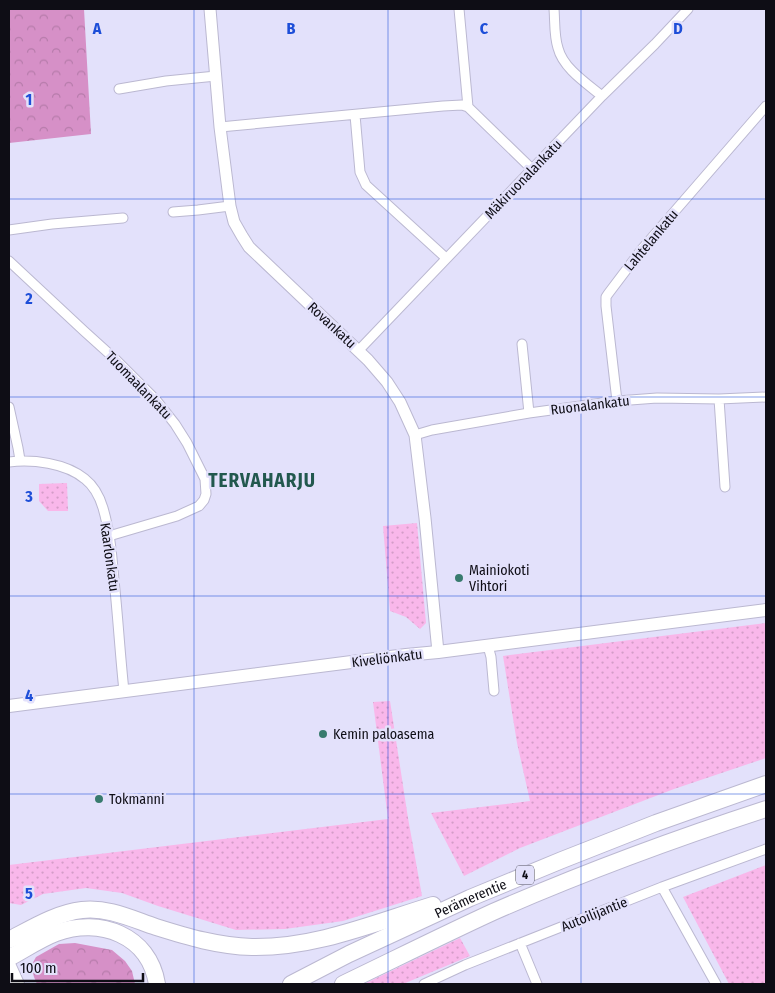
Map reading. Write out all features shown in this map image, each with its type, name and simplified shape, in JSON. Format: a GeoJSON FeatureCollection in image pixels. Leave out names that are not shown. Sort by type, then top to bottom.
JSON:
{"type":"FeatureCollection","features":[{"type":"Feature","properties":{"kind":"highway","name":"Perämerentie"},"geometry":{"type":"LineString","coordinates":[[291,984],[349,954],[470,898],[639,829],[766,784]]}},
{"type":"Feature","properties":{"kind":"highway","name":"Perämerentie"},"geometry":{"type":"LineString","coordinates":[[343,984],[450,932],[548,890],[703,830],[766,809]]}},
{"type":"Feature","properties":{"kind":"highway"},"geometry":{"type":"LineString","coordinates":[[9,940],[66,914],[83,910],[94,910],[114,913],[210,943],[239,946],[274,946],[328,938],[434,905],[470,898]]}},
{"type":"Feature","properties":{"kind":"highway"},"geometry":{"type":"LineString","coordinates":[[9,958],[57,932],[88,927],[101,928],[112,930],[141,948],[154,970],[157,984]]}},
{"type":"Feature","properties":{"kind":"highway"},"geometry":{"type":"LineString","coordinates":[[9,930],[29,930]]}},
{"type":"Feature","properties":{"kind":"main road","name":"Kiveliönkatu"},"geometry":{"type":"LineString","coordinates":[[9,706],[766,610]]}},
{"type":"Feature","properties":{"kind":"main road"},"geometry":{"type":"LineString","coordinates":[[9,964],[18,984]]}},
{"type":"Feature","properties":{"kind":"street","name":"Rovankatu"},"geometry":{"type":"LineString","coordinates":[[210,9],[220,127],[230,206],[234,222],[249,247],[359,350],[387,382],[400,402],[416,435],[438,652]]}},
{"type":"Feature","properties":{"kind":"street"},"geometry":{"type":"LineString","coordinates":[[459,9],[468,107]]}},
{"type":"Feature","properties":{"kind":"street"},"geometry":{"type":"LineString","coordinates":[[554,9],[557,46],[561,55],[580,78],[602,96]]}},
{"type":"Feature","properties":{"kind":"street","name":"Mäkiruonalankatu"},"geometry":{"type":"LineString","coordinates":[[359,350],[688,9]]}},
{"type":"Feature","properties":{"kind":"street"},"geometry":{"type":"LineString","coordinates":[[119,90],[166,81],[216,76]]}},
{"type":"Feature","properties":{"kind":"street"},"geometry":{"type":"LineString","coordinates":[[220,127],[462,105],[468,107],[533,170]]}},
{"type":"Feature","properties":{"kind":"street","name":"Lahtelankatu"},"geometry":{"type":"LineString","coordinates":[[617,401],[607,314],[606,300],[608,294],[642,249],[766,106]]}},
{"type":"Feature","properties":{"kind":"street"},"geometry":{"type":"LineString","coordinates":[[355,115],[360,172],[366,185],[446,258]]}},
{"type":"Feature","properties":{"kind":"street"},"geometry":{"type":"LineString","coordinates":[[173,212],[230,206]]}},
{"type":"Feature","properties":{"kind":"street"},"geometry":{"type":"LineString","coordinates":[[9,230],[123,218]]}},
{"type":"Feature","properties":{"kind":"street","name":"Tuomaalankatu"},"geometry":{"type":"LineString","coordinates":[[9,261],[115,359],[156,400],[187,443],[205,479],[206,494],[199,506],[177,516],[109,536]]}},
{"type":"Feature","properties":{"kind":"street"},"geometry":{"type":"LineString","coordinates":[[522,344],[529,413]]}},
{"type":"Feature","properties":{"kind":"street","name":"Ruonalankatu"},"geometry":{"type":"LineString","coordinates":[[416,435],[432,430],[529,413],[617,401],[658,398],[719,399],[766,397]]}},
{"type":"Feature","properties":{"kind":"street"},"geometry":{"type":"LineString","coordinates":[[719,399],[725,487]]}},
{"type":"Feature","properties":{"kind":"street"},"geometry":{"type":"LineString","coordinates":[[9,407],[20,460]]}},
{"type":"Feature","properties":{"kind":"street","name":"Kaarlonkatu"},"geometry":{"type":"LineString","coordinates":[[9,462],[20,460],[36,461],[55,465],[75,472],[85,479],[94,490],[102,507],[109,536],[124,691]]}},
{"type":"Feature","properties":{"kind":"street"},"geometry":{"type":"LineString","coordinates":[[488,646],[491,657],[494,691]]}},
{"type":"Feature","properties":{"kind":"street","name":"Autoilijantie"},"geometry":{"type":"LineString","coordinates":[[424,984],[466,965],[662,887],[766,850]]}},
{"type":"Feature","properties":{"kind":"street"},"geometry":{"type":"LineString","coordinates":[[662,887],[716,984]]}},
{"type":"Feature","properties":{"kind":"street"},"geometry":{"type":"LineString","coordinates":[[520,943],[537,984]]}},
{"type":"Feature","properties":{"kind":"shaded area"},"geometry":{"type":"Polygon","coordinates":[[[67,483],[68,511],[48,511],[39,501],[39,484],[67,483]]]}},
{"type":"Feature","properties":{"kind":"shaded area"},"geometry":{"type":"Polygon","coordinates":[[[417,523],[426,623],[420,629],[406,617],[390,611],[383,526],[417,523]]]}},
{"type":"Feature","properties":{"kind":"shaded area"},"geometry":{"type":"Polygon","coordinates":[[[766,623],[766,758],[674,789],[520,848],[464,876],[431,813],[530,801],[517,743],[503,656],[766,623]]]}},
{"type":"Feature","properties":{"kind":"shaded area"},"geometry":{"type":"Polygon","coordinates":[[[390,701],[422,896],[343,921],[285,929],[236,930],[122,893],[86,888],[43,894],[21,905],[9,903],[9,865],[388,819],[373,702],[390,701]]]}},
{"type":"Feature","properties":{"kind":"shaded area"},"geometry":{"type":"Polygon","coordinates":[[[766,865],[766,984],[729,984],[683,897],[766,865]]]}},
{"type":"Feature","properties":{"kind":"shaded area"},"geometry":{"type":"Polygon","coordinates":[[[460,938],[470,956],[403,984],[364,984],[460,938]]]}},
{"type":"Feature","properties":{"kind":"green space"},"geometry":{"type":"Polygon","coordinates":[[[9,9],[84,9],[91,134],[9,143],[9,9]]]}},
{"type":"Feature","properties":{"kind":"green space"},"geometry":{"type":"Polygon","coordinates":[[[75,943],[112,950],[125,961],[132,971],[135,984],[37,984],[31,966],[36,957],[59,944],[75,943]]]}},
{"type":"Feature","properties":{"kind":"place","name":"Mainiokoti Vihtori"},"geometry":{"type":"Point","coordinates":[459,578]}},
{"type":"Feature","properties":{"kind":"place","name":"Kemin paloasema"},"geometry":{"type":"Point","coordinates":[323,734]}},
{"type":"Feature","properties":{"kind":"place","name":"Tokmanni"},"geometry":{"type":"Point","coordinates":[99,799]}},
{"type":"Feature","properties":{"kind":"district","name":"TERVAHARJU"},"geometry":{"type":"Point","coordinates":[262,480]}}]}
